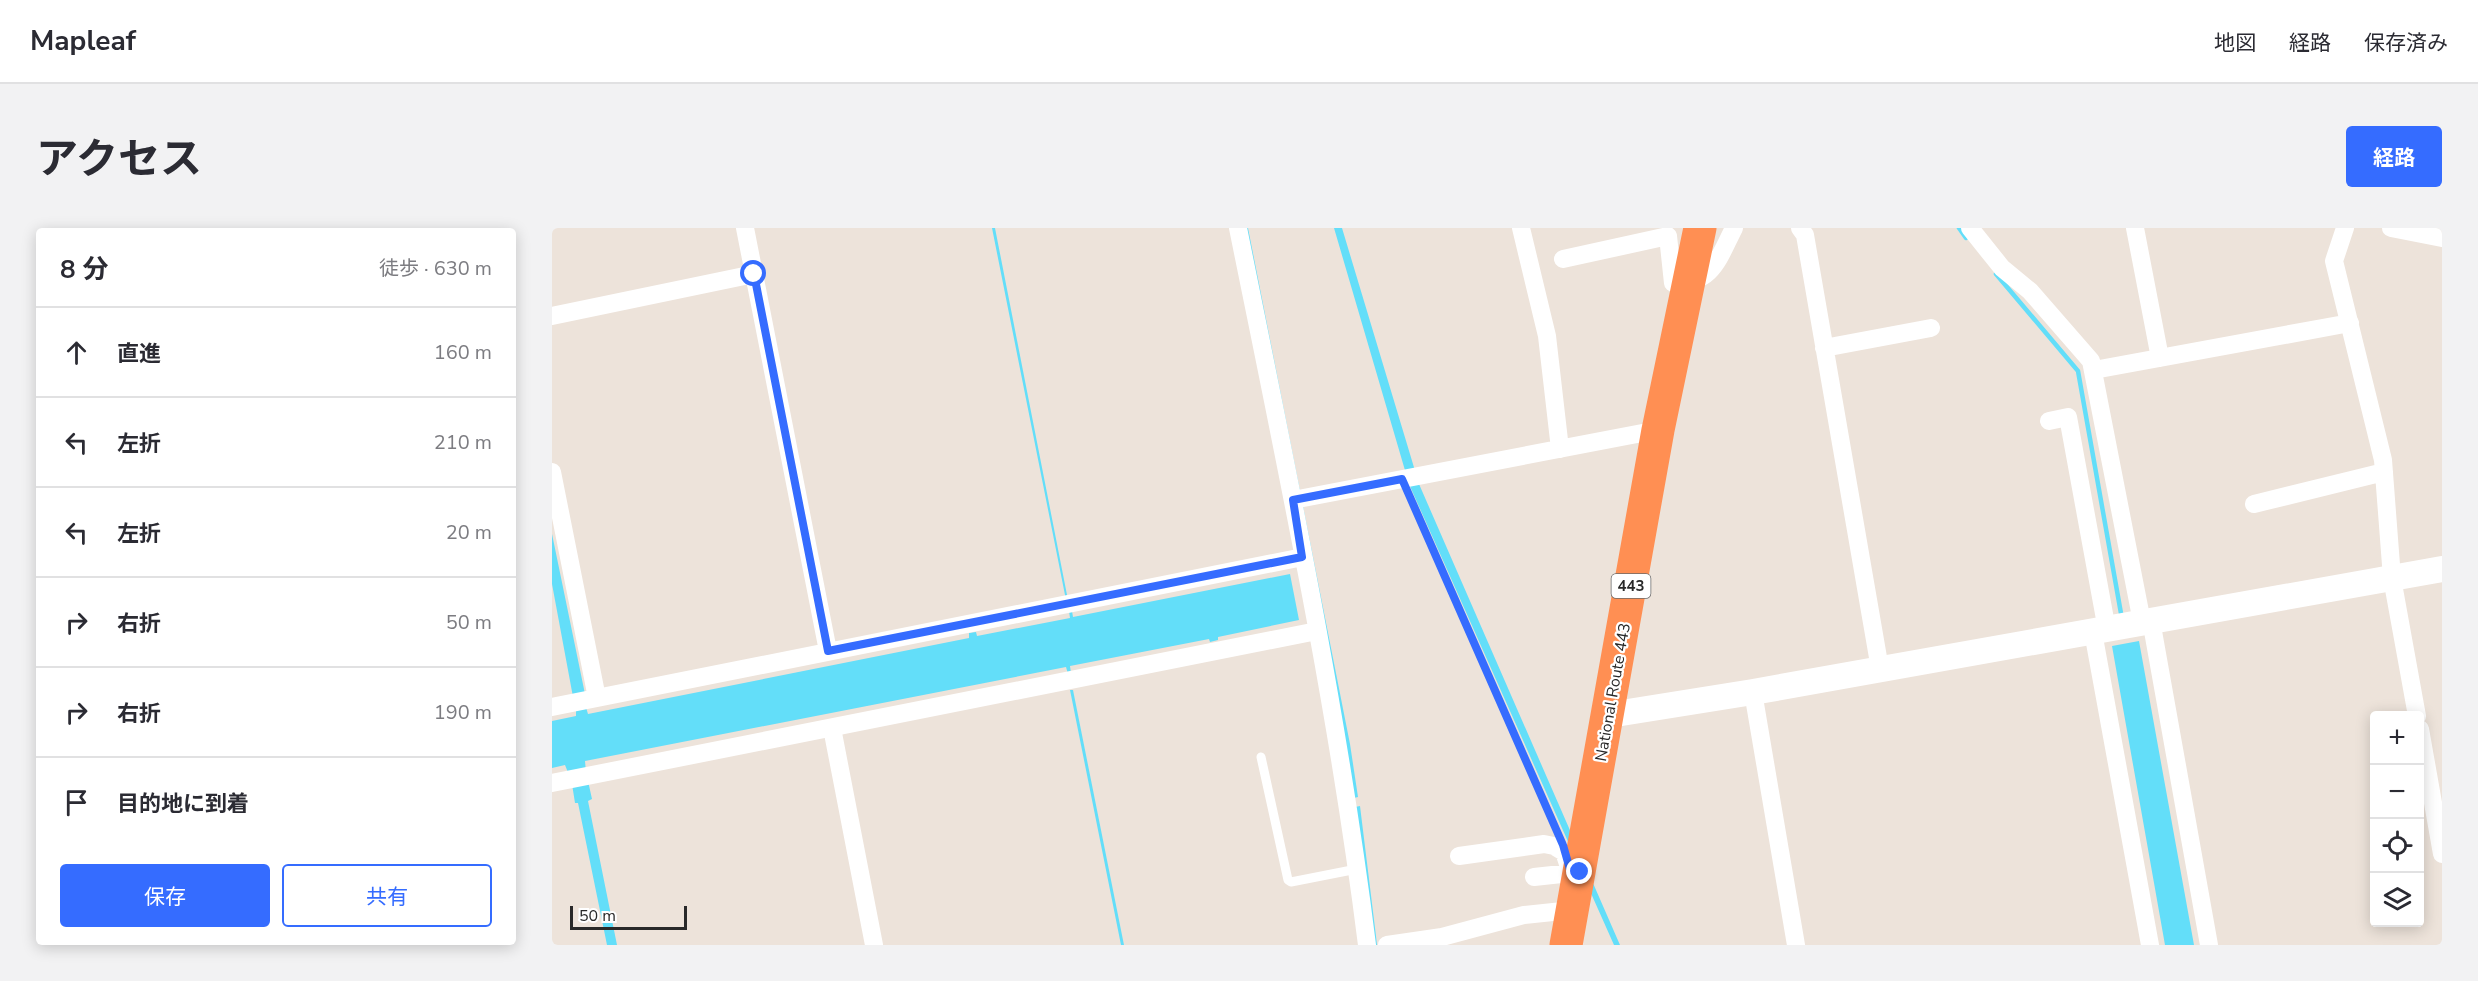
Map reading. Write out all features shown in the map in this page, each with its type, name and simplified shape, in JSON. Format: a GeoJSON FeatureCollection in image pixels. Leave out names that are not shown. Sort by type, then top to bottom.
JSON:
{"type":"FeatureCollection","features":[{"type":"Feature","properties":{"kind":"highway","name":"National Route 443"},"geometry":{"type":"LineString","coordinates":[[1566,945],[1572,910],[1572,865],[1608,715],[1658,430],[1700,228]]}},
{"type":"Feature","properties":{"kind":"street"},"geometry":{"type":"LineString","coordinates":[[745,228],[828,651]]}},
{"type":"Feature","properties":{"kind":"street"},"geometry":{"type":"LineString","coordinates":[[1238,228],[1317,631],[1357,869],[1367,945]]}},
{"type":"Feature","properties":{"kind":"street"},"geometry":{"type":"LineString","coordinates":[[1521,228],[1547,336],[1560,449]]}},
{"type":"Feature","properties":{"kind":"street"},"geometry":{"type":"LineString","coordinates":[[1563,259],[1668,236],[1673,283],[1688,283],[1712,271],[1734,228]]}},
{"type":"Feature","properties":{"kind":"street"},"geometry":{"type":"LineString","coordinates":[[1802,228],[1880,669]]}},
{"type":"Feature","properties":{"kind":"street"},"geometry":{"type":"LineString","coordinates":[[1970,228],[2002,268],[2030,291],[2091,361],[2147,622],[2209,945]]}},
{"type":"Feature","properties":{"kind":"street"},"geometry":{"type":"LineString","coordinates":[[2135,228],[2160,358]]}},
{"type":"Feature","properties":{"kind":"street"},"geometry":{"type":"LineString","coordinates":[[2345,228],[2334,261],[2383,460],[2392,578],[2416,711]]}},
{"type":"Feature","properties":{"kind":"street"},"geometry":{"type":"LineString","coordinates":[[2391,228],[2442,238]]}},
{"type":"Feature","properties":{"kind":"street"},"geometry":{"type":"LineString","coordinates":[[552,316],[754,274]]}},
{"type":"Feature","properties":{"kind":"street"},"geometry":{"type":"LineString","coordinates":[[2094,370],[2350,323]]}},
{"type":"Feature","properties":{"kind":"street"},"geometry":{"type":"LineString","coordinates":[[1824,348],[1930,328]]}},
{"type":"Feature","properties":{"kind":"street"},"geometry":{"type":"LineString","coordinates":[[2049,421],[2068,417],[2150,945]]}},
{"type":"Feature","properties":{"kind":"street"},"geometry":{"type":"LineString","coordinates":[[1293,500],[1658,430]]}},
{"type":"Feature","properties":{"kind":"street"},"geometry":{"type":"LineString","coordinates":[[552,472],[597,698]]}},
{"type":"Feature","properties":{"kind":"street"},"geometry":{"type":"LineString","coordinates":[[2254,504],[2384,472]]}},
{"type":"Feature","properties":{"kind":"street"},"geometry":{"type":"LineString","coordinates":[[552,707],[1302,557]]}},
{"type":"Feature","properties":{"kind":"street"},"geometry":{"type":"LineString","coordinates":[[1608,715],[1753,692],[2442,569]]}},
{"type":"Feature","properties":{"kind":"street"},"geometry":{"type":"LineString","coordinates":[[552,783],[1317,631]]}},
{"type":"Feature","properties":{"kind":"street"},"geometry":{"type":"LineString","coordinates":[[1753,692],[1796,945]]}},
{"type":"Feature","properties":{"kind":"street"},"geometry":{"type":"LineString","coordinates":[[832,728],[874,945]]}},
{"type":"Feature","properties":{"kind":"street"},"geometry":{"type":"LineString","coordinates":[[2424,752],[2442,854]]}},
{"type":"Feature","properties":{"kind":"street"},"geometry":{"type":"LineString","coordinates":[[1459,856],[1544,844],[1554,846],[1572,865],[1534,877]]}},
{"type":"Feature","properties":{"kind":"street"},"geometry":{"type":"LineString","coordinates":[[1387,945],[1442,937],[1524,915],[1572,910]]}},
{"type":"Feature","properties":{"kind":"lane"},"geometry":{"type":"LineString","coordinates":[[1261,757],[1288,880],[1291,882],[1357,869]]}},
{"type":"Feature","properties":{"kind":"path"},"geometry":{"type":"LineString","coordinates":[[1402,479],[1572,865]]}},
{"type":"Feature","properties":{"kind":"water"},"geometry":{"type":"Polygon","coordinates":[[[992,228],[995,228],[1068,600],[1066,600],[992,228]]]}},
{"type":"Feature","properties":{"kind":"water"},"geometry":{"type":"Polygon","coordinates":[[[1243,228],[1248,228],[1350,744],[1358,797],[1354,798],[1243,228]]]}},
{"type":"Feature","properties":{"kind":"water"},"geometry":{"type":"Polygon","coordinates":[[[1334,228],[1342,228],[1419,484],[1620,945],[1614,945],[1409,484],[1334,228]]]}},
{"type":"Feature","properties":{"kind":"water"},"geometry":{"type":"Polygon","coordinates":[[[552,534],[585,694],[573,697],[552,584],[552,534]]]}},
{"type":"Feature","properties":{"kind":"water"},"geometry":{"type":"Polygon","coordinates":[[[1290,574],[1299,620],[1218,637],[1218,640],[1210,642],[1209,639],[1070,666],[1071,673],[1068,674],[1066,667],[585,761],[586,772],[569,775],[565,765],[552,768],[552,721],[576,716],[576,705],[585,704],[588,714],[969,638],[969,633],[976,632],[977,636],[1070,618],[1069,611],[1072,611],[1073,617],[1290,574]]]}},
{"type":"Feature","properties":{"kind":"water"},"geometry":{"type":"Polygon","coordinates":[[[2139,641],[2194,945],[2165,945],[2112,646],[2139,641]]]}},
{"type":"Feature","properties":{"kind":"water"},"geometry":{"type":"Polygon","coordinates":[[[1070,690],[1073,690],[1124,945],[1121,945],[1070,690]]]}},
{"type":"Feature","properties":{"kind":"water"},"geometry":{"type":"Polygon","coordinates":[[[588,781],[592,799],[588,801],[617,945],[607,945],[578,803],[575,803],[572,784],[588,781]]]}},
{"type":"Feature","properties":{"kind":"water"},"geometry":{"type":"Polygon","coordinates":[[[1360,806],[1377,945],[1371,945],[1355,807],[1360,806]]]}},
{"type":"Feature","properties":{"kind":"waterway"},"geometry":{"type":"LineString","coordinates":[[1959,228],[1966,238]]}},
{"type":"Feature","properties":{"kind":"waterway"},"geometry":{"type":"LineString","coordinates":[[1996,274],[2078,371],[2122,619]]}},
{"type":"Feature","properties":{"kind":"route"},"geometry":{"type":"LineString","coordinates":[[754,274],[828,651],[1302,557],[1293,500],[1402,479],[1563,845],[1571,873],[1580,872]]}}]}
